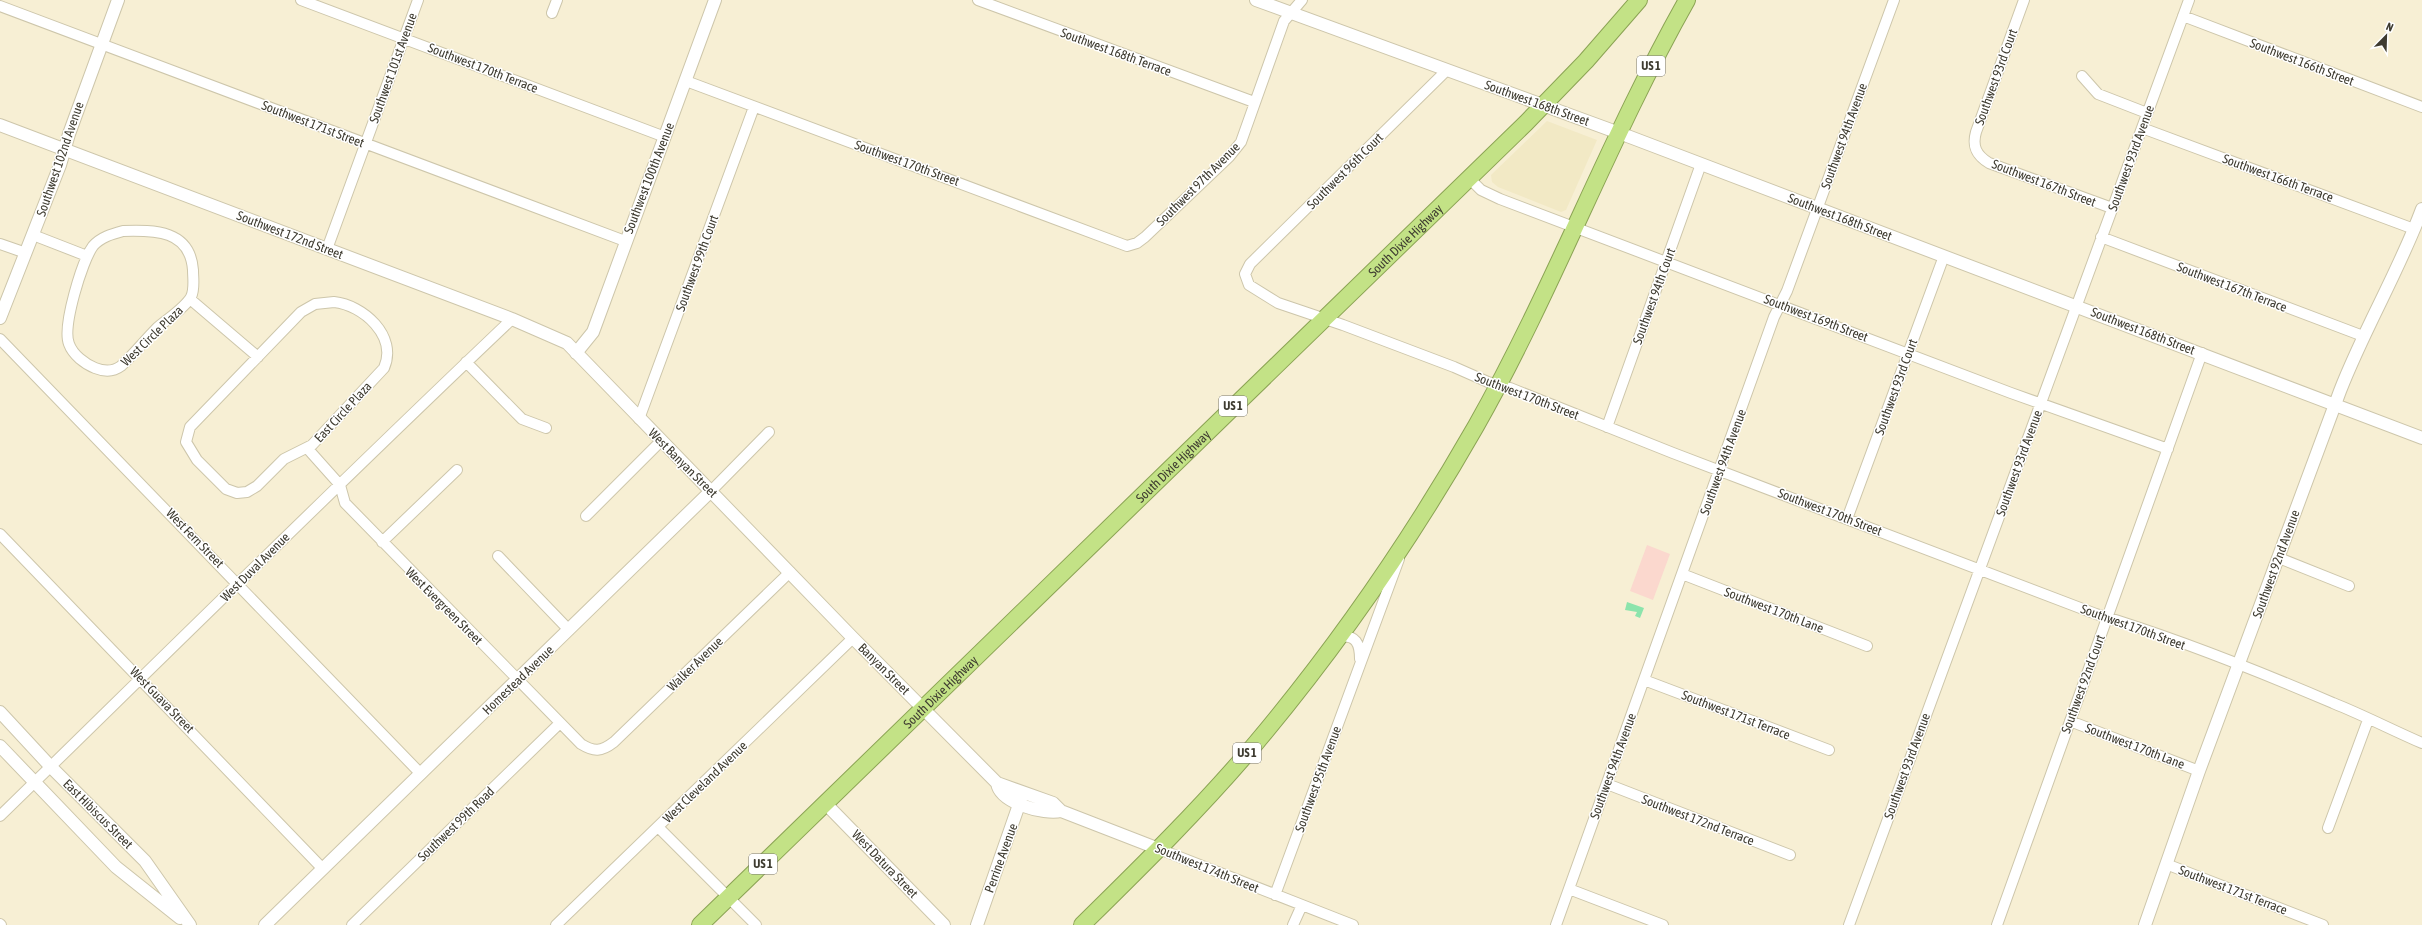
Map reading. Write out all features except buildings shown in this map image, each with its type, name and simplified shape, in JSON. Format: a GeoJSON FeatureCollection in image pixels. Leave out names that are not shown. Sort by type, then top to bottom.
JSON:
{"type":"FeatureCollection","features":[{"type":"Feature","properties":{"kind":"highway","name":"South Dixie Highway"},"geometry":{"type":"LineString","coordinates":[[700,925],[1544,105],[1586,61],[1639,0]]}},
{"type":"Feature","properties":{"kind":"highway","name":"US 1"},"geometry":{"type":"LineString","coordinates":[[1082,925],[1159,849],[1255,744],[1339,637],[1404,543],[1453,465],[1498,385],[1536,311],[1618,132],[1687,0]]}},
{"type":"Feature","properties":{"kind":"street","name":"Southwest 102nd Avenue"},"geometry":{"type":"LineString","coordinates":[[0,318],[33,235],[118,0]]}},
{"type":"Feature","properties":{"kind":"street","name":"Southwest 170th Terrace"},"geometry":{"type":"LineString","coordinates":[[301,0],[665,137]]}},
{"type":"Feature","properties":{"kind":"street","name":"Southwest 101st Avenue"},"geometry":{"type":"LineString","coordinates":[[327,249],[418,0]]}},
{"type":"Feature","properties":{"kind":"street"},"geometry":{"type":"LineString","coordinates":[[552,13],[557,0]]}},
{"type":"Feature","properties":{"kind":"street","name":"Southwest 100th Avenue"},"geometry":{"type":"LineString","coordinates":[[576,353],[593,332],[625,241],[716,0]]}},
{"type":"Feature","properties":{"kind":"street","name":"Southwest 168th Terrace"},"geometry":{"type":"LineString","coordinates":[[978,0],[1254,102]]}},
{"type":"Feature","properties":{"kind":"street","name":"Southwest 168th Street"},"geometry":{"type":"LineString","coordinates":[[1256,0],[1618,132],[2422,438]]}},
{"type":"Feature","properties":{"kind":"street","name":"Southwest 97th Avenue"},"geometry":{"type":"LineString","coordinates":[[1127,246],[1142,240],[1234,152],[1244,137],[1254,102],[1284,21],[1302,0]]}},
{"type":"Feature","properties":{"kind":"street","name":"Southwest 94th Avenue"},"geometry":{"type":"LineString","coordinates":[[1556,925],[1780,304],[1787,291],[1894,0]]}},
{"type":"Feature","properties":{"kind":"street","name":"Southwest 93rd Court"},"geometry":{"type":"LineString","coordinates":[[1978,155],[1974,142],[1976,132],[2024,0]]}},
{"type":"Feature","properties":{"kind":"street","name":"Southwest 93rd Avenue"},"geometry":{"type":"LineString","coordinates":[[1849,925],[2189,0]]}},
{"type":"Feature","properties":{"kind":"street","name":"Southwest 171st Street"},"geometry":{"type":"LineString","coordinates":[[0,6],[625,241]]}},
{"type":"Feature","properties":{"kind":"street","name":"Southwest 166th Street"},"geometry":{"type":"LineString","coordinates":[[2183,16],[2422,107]]}},
{"type":"Feature","properties":{"kind":"street","name":"Southwest 96th Court"},"geometry":{"type":"LineString","coordinates":[[1245,274],[1254,260],[1447,70]]}},
{"type":"Feature","properties":{"kind":"street"},"geometry":{"type":"LineString","coordinates":[[2082,76],[2098,94],[2147,114]]}},
{"type":"Feature","properties":{"kind":"street","name":"Southwest 170th Street"},"geometry":{"type":"LineString","coordinates":[[686,81],[1127,246]]}},
{"type":"Feature","properties":{"kind":"street","name":"Southwest 99th Court"},"geometry":{"type":"LineString","coordinates":[[639,419],[754,107]]}},
{"type":"Feature","properties":{"kind":"street","name":"Southwest 172nd Street"},"geometry":{"type":"LineString","coordinates":[[0,125],[512,319],[559,338],[576,353]]}},
{"type":"Feature","properties":{"kind":"street","name":"Southwest 166th Terrace"},"geometry":{"type":"LineString","coordinates":[[2142,128],[2414,229]]}},
{"type":"Feature","properties":{"kind":"street","name":"Southwest 167th Street"},"geometry":{"type":"LineString","coordinates":[[1978,155],[1989,163],[2112,208]]}},
{"type":"Feature","properties":{"kind":"street","name":"Southwest 94th Court"},"geometry":{"type":"LineString","coordinates":[[1607,428],[1701,164]]}},
{"type":"Feature","properties":{"kind":"street","name":"Southwest 169th Street"},"geometry":{"type":"LineString","coordinates":[[1469,178],[1481,190],[1489,194],[2040,404],[2168,449]]}},
{"type":"Feature","properties":{"kind":"street","name":"Southwest 92nd Avenue"},"geometry":{"type":"LineString","coordinates":[[2145,925],[2199,771],[2335,404],[2363,336],[2408,248],[2422,208]]}},
{"type":"Feature","properties":{"kind":"street","name":"West Circle Plaza"},"geometry":{"type":"LineString","coordinates":[[143,231],[171,236],[184,245],[190,256],[194,289],[190,299],[156,329],[118,369],[103,371],[92,367],[75,354],[67,339],[69,318],[87,256],[97,243],[117,233],[143,231]]}},
{"type":"Feature","properties":{"kind":"street"},"geometry":{"type":"LineString","coordinates":[[33,235],[87,256]]}},
{"type":"Feature","properties":{"kind":"street","name":"Southwest 167th Terrace"},"geometry":{"type":"LineString","coordinates":[[2101,237],[2363,336]]}},
{"type":"Feature","properties":{"kind":"street"},"geometry":{"type":"LineString","coordinates":[[0,244],[26,253]]}},
{"type":"Feature","properties":{"kind":"street","name":"Southwest 93rd Court"},"geometry":{"type":"LineString","coordinates":[[1847,519],[1944,256]]}},
{"type":"Feature","properties":{"kind":"street","name":"Southwest 170th Street"},"geometry":{"type":"LineString","coordinates":[[1245,274],[1249,285],[1278,303],[1447,364],[1607,428],[2238,665],[2333,703],[2368,720],[2422,742]]}},
{"type":"Feature","properties":{"kind":"street"},"geometry":{"type":"LineString","coordinates":[[190,299],[258,357]]}},
{"type":"Feature","properties":{"kind":"street","name":"East Circle Plaza"},"geometry":{"type":"LineString","coordinates":[[340,302],[356,308],[380,330],[387,346],[387,358],[384,368],[316,441],[307,448],[288,456],[254,489],[242,493],[233,492],[217,482],[190,450],[186,438],[190,427],[258,357],[301,312],[321,303],[340,302]]}},
{"type":"Feature","properties":{"kind":"street","name":"West Duval Avenue"},"geometry":{"type":"LineString","coordinates":[[0,816],[512,319]]}},
{"type":"Feature","properties":{"kind":"street","name":"West Fern Street"},"geometry":{"type":"LineString","coordinates":[[0,339],[421,774]]}},
{"type":"Feature","properties":{"kind":"street","name":"West Banyan Street"},"geometry":{"type":"LineString","coordinates":[[576,353],[790,572]]}},
{"type":"Feature","properties":{"kind":"street","name":"Southwest 92nd Court"},"geometry":{"type":"LineString","coordinates":[[1997,925],[2202,353]]}},
{"type":"Feature","properties":{"kind":"street"},"geometry":{"type":"LineString","coordinates":[[466,362],[522,419],[546,428]]}},
{"type":"Feature","properties":{"kind":"street","name":"Homestead Avenue"},"geometry":{"type":"LineString","coordinates":[[265,925],[322,868],[569,630],[769,432]]}},
{"type":"Feature","properties":{"kind":"street"},"geometry":{"type":"LineString","coordinates":[[586,516],[661,441]]}},
{"type":"Feature","properties":{"kind":"street","name":"West Evergreen Street"},"geometry":{"type":"LineString","coordinates":[[307,448],[340,485],[345,503],[382,542],[581,744],[596,751]]}},
{"type":"Feature","properties":{"kind":"street"},"geometry":{"type":"LineString","coordinates":[[382,542],[457,470]]}},
{"type":"Feature","properties":{"kind":"street","name":"West Guava Street"},"geometry":{"type":"LineString","coordinates":[[0,534],[142,679],[322,868]]}},
{"type":"Feature","properties":{"kind":"street","name":"Southwest 95th Avenue"},"geometry":{"type":"LineString","coordinates":[[1275,895],[1360,663],[1384,602],[1404,543]]}},
{"type":"Feature","properties":{"kind":"street"},"geometry":{"type":"LineString","coordinates":[[498,556],[569,630]]}},
{"type":"Feature","properties":{"kind":"street"},"geometry":{"type":"LineString","coordinates":[[2279,558],[2349,586]]}},
{"type":"Feature","properties":{"kind":"street","name":"Banyan Street"},"geometry":{"type":"LineString","coordinates":[[790,572],[853,638],[997,783],[1054,803],[1061,811],[1052,813],[1043,812],[1020,804],[1002,792],[998,788],[997,783]]}},
{"type":"Feature","properties":{"kind":"street","name":"Walker Avenue"},"geometry":{"type":"LineString","coordinates":[[596,751],[614,742],[790,572]]}},
{"type":"Feature","properties":{"kind":"street","name":"Southwest 170th Lane"},"geometry":{"type":"LineString","coordinates":[[1682,574],[1867,646]]}},
{"type":"Feature","properties":{"kind":"street","name":"Southwest 95th Avenue"},"geometry":{"type":"LineString","coordinates":[[1339,637],[1346,636],[1357,641],[1360,647],[1360,663]]}},
{"type":"Feature","properties":{"kind":"street","name":"West Cleveland Avenue"},"geometry":{"type":"LineString","coordinates":[[556,925],[853,638]]}},
{"type":"Feature","properties":{"kind":"street","name":"Southwest 171st Terrace"},"geometry":{"type":"LineString","coordinates":[[1644,680],[1829,750]]}},
{"type":"Feature","properties":{"kind":"street","name":"East Hibiscus Street"},"geometry":{"type":"LineString","coordinates":[[0,712],[51,767],[146,861],[189,924]]}},
{"type":"Feature","properties":{"kind":"street"},"geometry":{"type":"LineString","coordinates":[[2328,828],[2368,720]]}},
{"type":"Feature","properties":{"kind":"street","name":"Southwest 170th Lane"},"geometry":{"type":"LineString","coordinates":[[2070,721],[2199,771]]}},
{"type":"Feature","properties":{"kind":"street","name":"Southwest 99th Road"},"geometry":{"type":"LineString","coordinates":[[352,925],[560,723]]}},
{"type":"Feature","properties":{"kind":"street","name":"East Hibiscus Street"},"geometry":{"type":"LineString","coordinates":[[0,746],[116,867],[189,924]]}},
{"type":"Feature","properties":{"kind":"street","name":"Southwest 172nd Terrace"},"geometry":{"type":"LineString","coordinates":[[1607,784],[1790,855]]}},
{"type":"Feature","properties":{"kind":"street","name":"Perrine Avenue"},"geometry":{"type":"LineString","coordinates":[[977,925],[1020,804],[1023,791]]}},
{"type":"Feature","properties":{"kind":"street","name":"West Datura Street"},"geometry":{"type":"LineString","coordinates":[[825,803],[944,925]]}},
{"type":"Feature","properties":{"kind":"street","name":"Southwest 174th Street"},"geometry":{"type":"LineString","coordinates":[[1061,811],[1353,925]]}},
{"type":"Feature","properties":{"kind":"street"},"geometry":{"type":"LineString","coordinates":[[658,826],[756,925]]}},
{"type":"Feature","properties":{"kind":"street","name":"Southwest 171st Terrace"},"geometry":{"type":"LineString","coordinates":[[2166,864],[2323,925]]}},
{"type":"Feature","properties":{"kind":"street"},"geometry":{"type":"LineString","coordinates":[[1569,889],[1663,925]]}},
{"type":"Feature","properties":{"kind":"street"},"geometry":{"type":"LineString","coordinates":[[1294,925],[1302,905]]}},
{"type":"Feature","properties":{"kind":"shaded area"},"geometry":{"type":"Polygon","coordinates":[[[1547,121],[1597,140],[1566,210],[1561,212],[1498,187],[1492,182],[1491,175],[1547,121]]]}},
{"type":"Feature","properties":{"kind":"shaded area"},"geometry":{"type":"Polygon","coordinates":[[[1647,545],[1670,554],[1653,600],[1630,591],[1647,545]]]}},
{"type":"Feature","properties":{"kind":"shaded area"},"geometry":{"type":"Polygon","coordinates":[[[1627,602],[1644,608],[1640,618],[1635,616],[1637,612],[1625,610],[1627,602]]]}}]}
